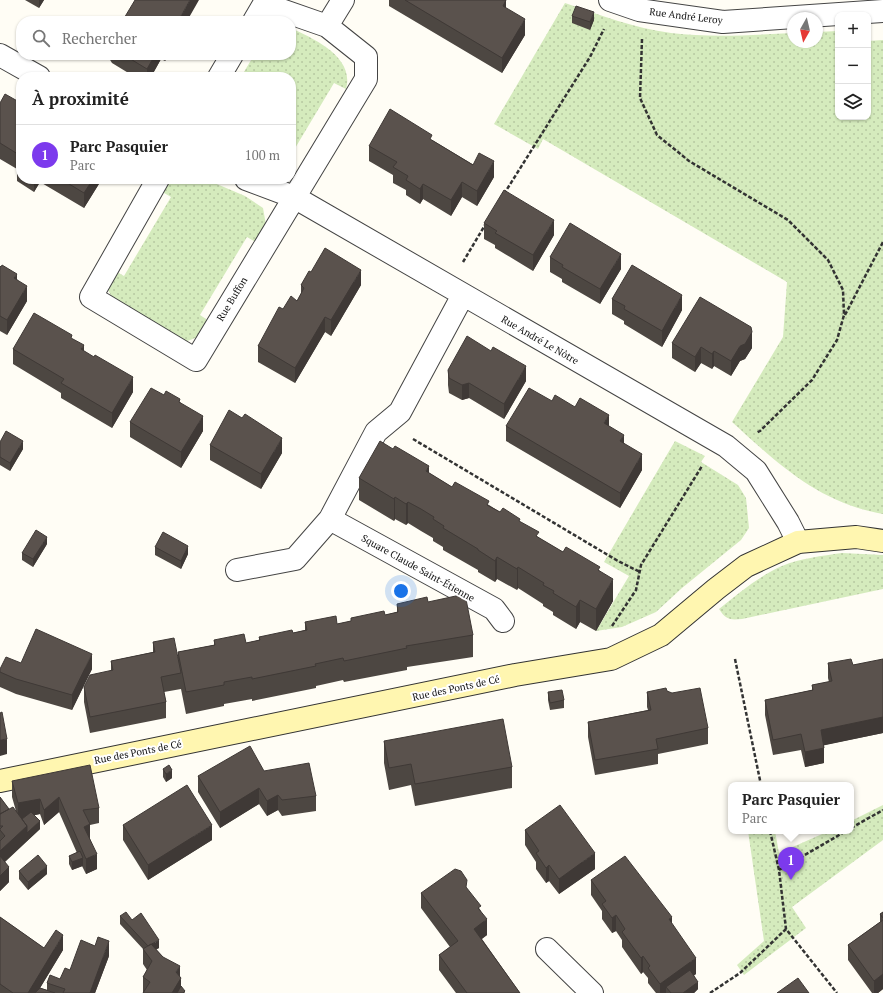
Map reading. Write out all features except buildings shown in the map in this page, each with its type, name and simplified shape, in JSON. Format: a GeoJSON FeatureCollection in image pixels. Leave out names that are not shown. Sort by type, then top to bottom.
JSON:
{"type":"FeatureCollection","features":[{"type":"Feature","properties":{"kind":"street"},"geometry":{"type":"LineString","coordinates":[[327,26],[343,0]]}},
{"type":"Feature","properties":{"kind":"street","name":"Rue André Leroy"},"geometry":{"type":"LineString","coordinates":[[610,0],[639,10],[723,22],[883,11]]}},
{"type":"Feature","properties":{"kind":"street","name":"Rue Buffon"},"geometry":{"type":"LineString","coordinates":[[155,184],[91,297],[196,360],[366,79],[366,57],[327,26],[264,4],[257,16]]}},
{"type":"Feature","properties":{"kind":"street"},"geometry":{"type":"LineString","coordinates":[[0,54],[31,72]]}},
{"type":"Feature","properties":{"kind":"street"},"geometry":{"type":"LineString","coordinates":[[222,72],[229,60]]}},
{"type":"Feature","properties":{"kind":"street","name":"Rue André Le Nôtre"},"geometry":{"type":"LineString","coordinates":[[259,184],[294,197],[726,446],[756,471],[788,522],[798,542]]}},
{"type":"Feature","properties":{"kind":"street"},"geometry":{"type":"LineString","coordinates":[[237,570],[295,559],[330,519],[376,432],[400,412],[463,295]]}},
{"type":"Feature","properties":{"kind":"street","name":"Square Claude Saint-Étienne"},"geometry":{"type":"LineString","coordinates":[[330,519],[494,610],[503,621]]}},
{"type":"Feature","properties":{"kind":"street","name":"Rue des Ponts de Cé"},"geometry":{"type":"LineString","coordinates":[[0,781],[515,675],[611,659],[661,635],[746,566],[798,542],[856,537],[883,541]]}},
{"type":"Feature","properties":{"kind":"street"},"geometry":{"type":"LineString","coordinates":[[547,949],[592,993]]}},
{"type":"Feature","properties":{"kind":"path"},"geometry":{"type":"LineString","coordinates":[[502,197],[590,57],[608,23]]}},
{"type":"Feature","properties":{"kind":"path"},"geometry":{"type":"LineString","coordinates":[[643,31],[640,98],[657,135],[689,161],[788,220],[828,260],[843,290],[844,316]]}},
{"type":"Feature","properties":{"kind":"path"},"geometry":{"type":"LineString","coordinates":[[462,264],[486,224]]}},
{"type":"Feature","properties":{"kind":"path"},"geometry":{"type":"LineString","coordinates":[[754,434],[760,431],[812,380],[837,340],[844,316],[883,242]]}},
{"type":"Feature","properties":{"kind":"path"},"geometry":{"type":"LineString","coordinates":[[389,421],[415,441],[618,561],[640,572]]}},
{"type":"Feature","properties":{"kind":"path"},"geometry":{"type":"LineString","coordinates":[[608,631],[636,590],[641,565],[706,460]]}},
{"type":"Feature","properties":{"kind":"path"},"geometry":{"type":"LineString","coordinates":[[735,658],[760,782]]}},
{"type":"Feature","properties":{"kind":"path"},"geometry":{"type":"LineString","coordinates":[[854,826],[883,810]]}},
{"type":"Feature","properties":{"kind":"path"},"geometry":{"type":"LineString","coordinates":[[771,834],[778,870],[786,930],[838,993]]}},
{"type":"Feature","properties":{"kind":"path"},"geometry":{"type":"LineString","coordinates":[[778,870],[841,834]]}},
{"type":"Feature","properties":{"kind":"path"},"geometry":{"type":"LineString","coordinates":[[710,993],[740,973],[786,930]]}},
{"type":"Feature","properties":{"kind":"green space"},"geometry":{"type":"Polygon","coordinates":[[[565,3],[630,24],[671,33],[717,36],[787,33],[787,48],[823,48],[823,32],[835,31],[835,120],[871,120],[871,41],[883,40],[883,514],[860,509],[819,491],[783,467],[732,422],[783,337],[787,282],[543,139],[538,149],[494,124],[565,3]]]}},
{"type":"Feature","properties":{"kind":"green space"},"geometry":{"type":"Polygon","coordinates":[[[296,30],[321,44],[339,59],[347,78],[346,89],[334,83],[296,147],[296,72],[244,72],[251,60],[296,60],[296,30]]]}},
{"type":"Feature","properties":{"kind":"green space"},"geometry":{"type":"Polygon","coordinates":[[[163,184],[217,184],[245,196],[263,208],[266,225],[259,244],[247,237],[200,315],[212,323],[200,335],[184,342],[115,303],[108,290],[109,278],[112,269],[124,276],[171,197],[159,190],[163,184]]]}},
{"type":"Feature","properties":{"kind":"green space"},"geometry":{"type":"Polygon","coordinates":[[[675,441],[705,456],[701,462],[738,485],[746,498],[749,528],[741,540],[682,588],[656,612],[622,627],[596,631],[629,576],[604,562],[675,441]]]}},
{"type":"Feature","properties":{"kind":"green space"},"geometry":{"type":"Polygon","coordinates":[[[842,553],[883,555],[883,589],[742,619],[726,617],[719,609],[741,591],[773,570],[789,563],[804,559],[842,553]]]}},
{"type":"Feature","properties":{"kind":"green space"},"geometry":{"type":"Polygon","coordinates":[[[883,805],[883,840],[792,907],[806,928],[744,975],[737,965],[764,941],[748,834],[776,834],[779,853],[822,834],[854,834],[854,820],[883,805]]]}},
{"type":"Feature","properties":{"kind":"place","name":"Parc Pasquier"},"geometry":{"type":"Point","coordinates":[791,880]}}]}
